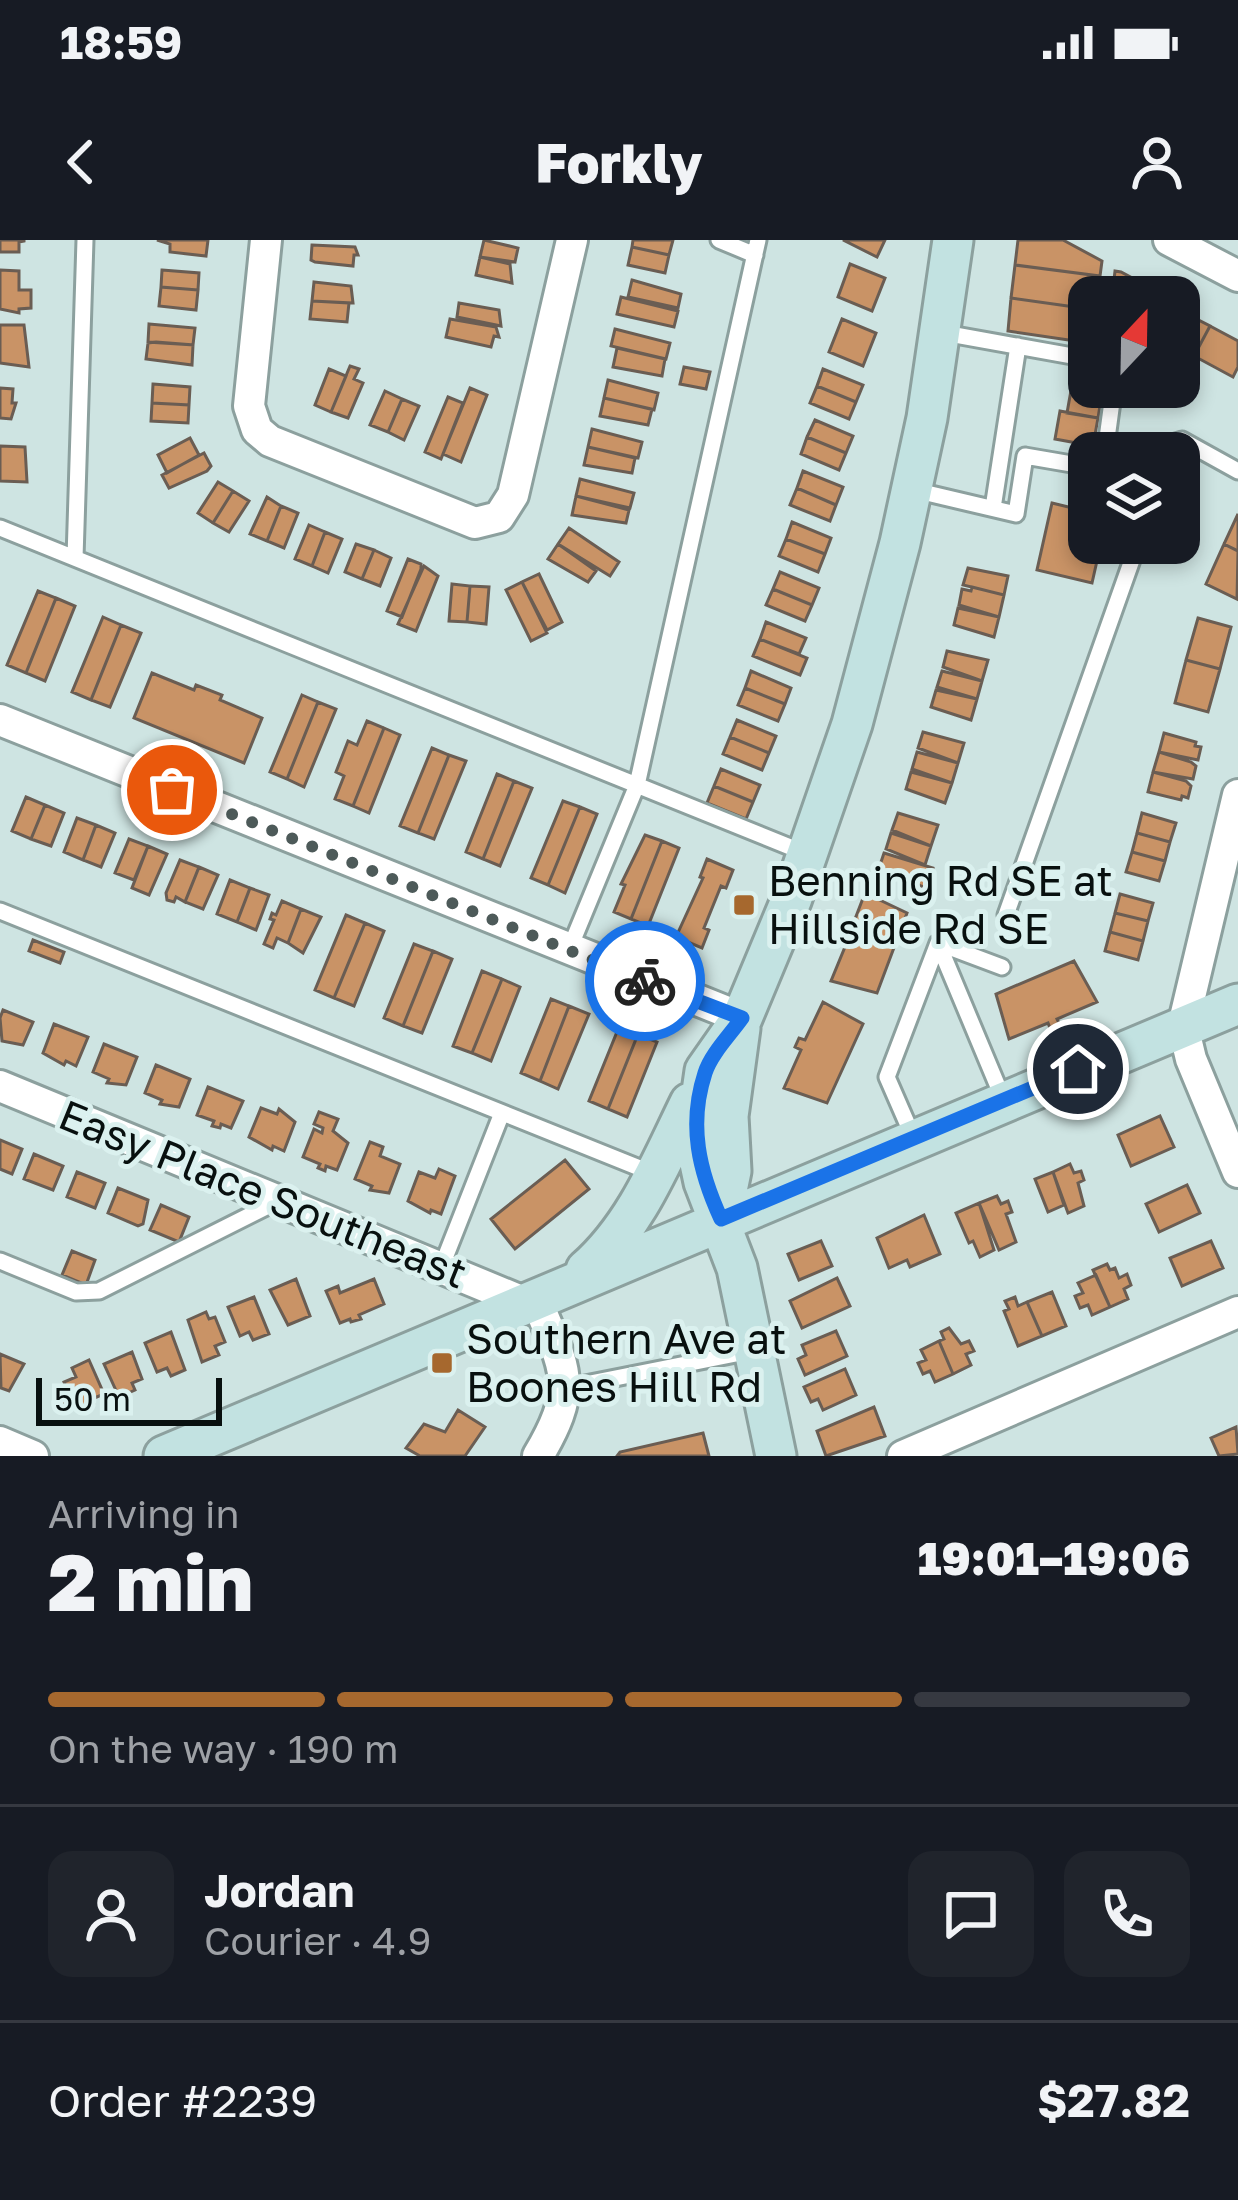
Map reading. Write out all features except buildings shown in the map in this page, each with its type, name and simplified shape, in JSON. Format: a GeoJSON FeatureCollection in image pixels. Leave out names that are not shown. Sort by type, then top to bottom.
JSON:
{"type":"FeatureCollection","features":[{"type":"Feature","properties":{"kind":"main road"},"geometry":{"type":"LineString","coordinates":[[544,1296],[606,1252],[630,1220],[705,1071],[742,1018],[808,854],[875,644],[911,490],[953,240]]}},
{"type":"Feature","properties":{"kind":"main road"},"geometry":{"type":"LineString","coordinates":[[164,1456],[1238,1004]]}},
{"type":"Feature","properties":{"kind":"main road"},"geometry":{"type":"LineString","coordinates":[[721,1219],[731,1171],[728,1116],[742,1018]]}},
{"type":"Feature","properties":{"kind":"main road"},"geometry":{"type":"LineString","coordinates":[[705,1071],[695,1140],[704,1182],[737,1268],[776,1456]]}},
{"type":"Feature","properties":{"kind":"street"},"geometry":{"type":"LineString","coordinates":[[266,240],[250,406],[257,430],[270,441],[475,523],[499,517],[513,495],[572,240]]}},
{"type":"Feature","properties":{"kind":"street"},"geometry":{"type":"LineString","coordinates":[[1169,240],[1238,276]]}},
{"type":"Feature","properties":{"kind":"street"},"geometry":{"type":"LineString","coordinates":[[0,720],[742,1018]]}},
{"type":"Feature","properties":{"kind":"street"},"geometry":{"type":"LineString","coordinates":[[1238,795],[1183,1025],[1191,1059],[1238,1172]]}},
{"type":"Feature","properties":{"kind":"street","name":"Easy Place Southeast"},"geometry":{"type":"LineString","coordinates":[[0,1086],[441,1268],[544,1296]]}},
{"type":"Feature","properties":{"kind":"street"},"geometry":{"type":"LineString","coordinates":[[538,1456],[565,1405],[566,1388],[544,1296]]}},
{"type":"Feature","properties":{"kind":"street"},"geometry":{"type":"LineString","coordinates":[[903,1456],[1238,1312]]}},
{"type":"Feature","properties":{"kind":"street"},"geometry":{"type":"LineString","coordinates":[[0,1442],[33,1456]]}},
{"type":"Feature","properties":{"kind":"lane"},"geometry":{"type":"LineString","coordinates":[[75,558],[85,240]]}},
{"type":"Feature","properties":{"kind":"lane"},"geometry":{"type":"LineString","coordinates":[[568,950],[637,785],[757,248],[719,240]]}},
{"type":"Feature","properties":{"kind":"lane"},"geometry":{"type":"LineString","coordinates":[[941,333],[1068,355]]}},
{"type":"Feature","properties":{"kind":"lane"},"geometry":{"type":"LineString","coordinates":[[993,508],[1018,346]]}},
{"type":"Feature","properties":{"kind":"lane"},"geometry":{"type":"LineString","coordinates":[[1200,450],[1238,471]]}},
{"type":"Feature","properties":{"kind":"lane"},"geometry":{"type":"LineString","coordinates":[[911,490],[1016,514],[1025,456],[1068,463]]}},
{"type":"Feature","properties":{"kind":"lane"},"geometry":{"type":"LineString","coordinates":[[0,528],[808,854]]}},
{"type":"Feature","properties":{"kind":"lane"},"geometry":{"type":"LineString","coordinates":[[1006,915],[1131,564]]}},
{"type":"Feature","properties":{"kind":"lane"},"geometry":{"type":"LineString","coordinates":[[0,910],[654,1174]]}},
{"type":"Feature","properties":{"kind":"lane"},"geometry":{"type":"LineString","coordinates":[[938,943],[1002,967]]}},
{"type":"Feature","properties":{"kind":"lane"},"geometry":{"type":"LineString","coordinates":[[938,943],[1004,1101]]}},
{"type":"Feature","properties":{"kind":"lane"},"geometry":{"type":"LineString","coordinates":[[914,1139],[887,1077],[938,943]]}},
{"type":"Feature","properties":{"kind":"lane"},"geometry":{"type":"LineString","coordinates":[[441,1268],[502,1113]]}},
{"type":"Feature","properties":{"kind":"lane"},"geometry":{"type":"LineString","coordinates":[[0,1261],[76,1292],[99,1291],[278,1201]]}},
{"type":"Feature","properties":{"kind":"lane"},"geometry":{"type":"LineString","coordinates":[[566,1388],[754,1351]]}},
{"type":"Feature","properties":{"kind":"way so far"},"geometry":{"type":"LineString","coordinates":[[172,790],[645,981]]}},
{"type":"Feature","properties":{"kind":"place","name":"Benning Rd SE at Hillside Rd SE"},"geometry":{"type":"Point","coordinates":[744,905]}},
{"type":"Feature","properties":{"kind":"place","name":"Southern Ave at Boones Hill Rd"},"geometry":{"type":"Point","coordinates":[442,1363]}},
{"type":"Feature","properties":{"kind":"route"},"geometry":{"type":"LineString","coordinates":[[645,981],[742,1018],[705,1071],[695,1140],[704,1182],[721,1219],[1078,1069]]}}]}
